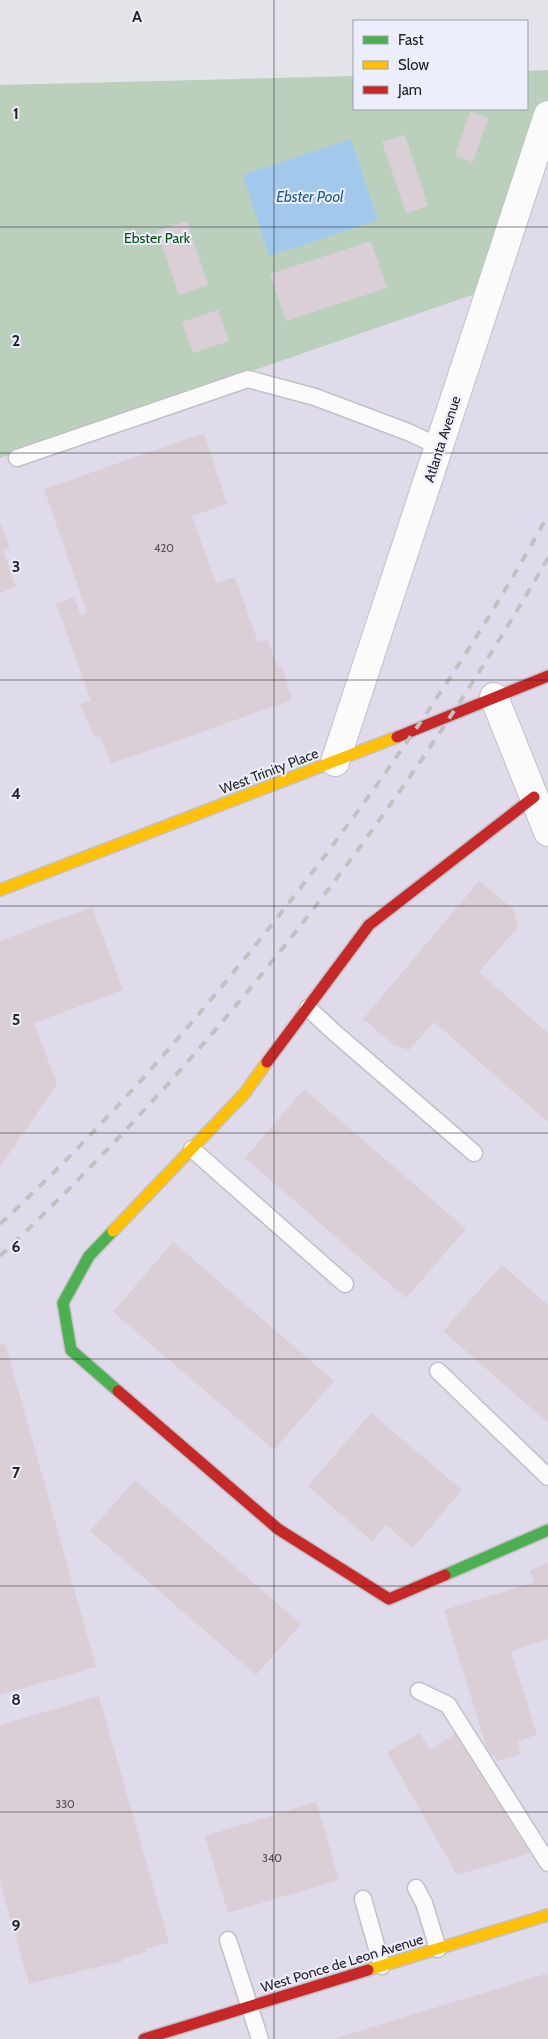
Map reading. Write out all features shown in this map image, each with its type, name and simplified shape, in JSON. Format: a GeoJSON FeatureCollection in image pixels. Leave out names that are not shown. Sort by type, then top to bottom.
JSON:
{"type":"FeatureCollection","features":[{"type":"Feature","properties":{"kind":"street","name":"Atlanta Avenue"},"geometry":{"type":"LineString","coordinates":[[335,762],[548,115]]}},
{"type":"Feature","properties":{"kind":"street","name":"West Trinity Place"},"geometry":{"type":"LineString","coordinates":[[0,890],[335,762],[548,676]]}},
{"type":"Feature","properties":{"kind":"street"},"geometry":{"type":"LineString","coordinates":[[494,697],[548,832]]}},
{"type":"Feature","properties":{"kind":"street"},"geometry":{"type":"LineString","coordinates":[[534,797],[369,925],[244,1094],[89,1256],[63,1303],[72,1350],[278,1529],[389,1600],[548,1530]]}},
{"type":"Feature","properties":{"kind":"street","name":"West Ponce de Leon Avenue"},"geometry":{"type":"LineString","coordinates":[[144,2039],[548,1915]]}},
{"type":"Feature","properties":{"kind":"lane"},"geometry":{"type":"LineString","coordinates":[[17,458],[248,379],[315,397],[408,432],[440,447]]}},
{"type":"Feature","properties":{"kind":"lane"},"geometry":{"type":"LineString","coordinates":[[308,1008],[474,1153]]}},
{"type":"Feature","properties":{"kind":"lane"},"geometry":{"type":"LineString","coordinates":[[192,1149],[345,1284]]}},
{"type":"Feature","properties":{"kind":"lane"},"geometry":{"type":"LineString","coordinates":[[438,1371],[548,1477]]}},
{"type":"Feature","properties":{"kind":"lane"},"geometry":{"type":"LineString","coordinates":[[419,1691],[448,1705],[548,1863]]}},
{"type":"Feature","properties":{"kind":"lane"},"geometry":{"type":"LineString","coordinates":[[416,1888],[424,1903],[438,1949]]}},
{"type":"Feature","properties":{"kind":"lane"},"geometry":{"type":"LineString","coordinates":[[363,1899],[382,1966]]}},
{"type":"Feature","properties":{"kind":"lane"},"geometry":{"type":"LineString","coordinates":[[228,1940],[248,2008],[260,2039]]}},
{"type":"Feature","properties":{"kind":"shaded area"},"geometry":{"type":"Polygon","coordinates":[[[548,152],[548,2039],[0,2039],[0,459],[504,284],[548,152]]]}},
{"type":"Feature","properties":{"kind":"green space","name":"Ebster Park"},"geometry":{"type":"Polygon","coordinates":[[[548,70],[548,152],[504,284],[0,458],[0,85],[353,76],[353,110],[528,110],[528,71],[548,70]]]}},
{"type":"Feature","properties":{"kind":"water","name":"Ebster Pool"},"geometry":{"type":"Polygon","coordinates":[[[351,139],[378,220],[269,256],[243,175],[351,139]]]}},
{"type":"Feature","properties":{"kind":"building"},"geometry":{"type":"Polygon","coordinates":[[[470,112],[488,118],[473,162],[455,156],[470,112]]]}},
{"type":"Feature","properties":{"kind":"building"},"geometry":{"type":"Polygon","coordinates":[[[405,135],[428,206],[406,213],[382,142],[405,135]]]}},
{"type":"Feature","properties":{"kind":"building"},"geometry":{"type":"Polygon","coordinates":[[[187,221],[208,285],[179,295],[157,231],[187,221]]]}},
{"type":"Feature","properties":{"kind":"building"},"geometry":{"type":"Polygon","coordinates":[[[371,241],[387,288],[286,321],[270,274],[371,241]]]}},
{"type":"Feature","properties":{"kind":"building"},"geometry":{"type":"Polygon","coordinates":[[[218,310],[229,341],[193,353],[182,322],[218,310]]]}},
{"type":"Feature","properties":{"kind":"building"},"geometry":{"type":"Polygon","coordinates":[[[204,433],[227,504],[192,516],[216,583],[235,577],[258,642],[267,639],[278,667],[282,667],[292,700],[111,764],[100,736],[95,738],[80,704],[91,701],[56,604],[74,597],[81,616],[87,613],[44,489],[204,433]]]}},
{"type":"Feature","properties":{"kind":"building"},"geometry":{"type":"Polygon","coordinates":[[[0,522],[10,548],[3,550],[16,587],[0,593],[0,522]]]}},
{"type":"Feature","properties":{"kind":"building"},"geometry":{"type":"Polygon","coordinates":[[[479,881],[513,909],[518,927],[479,972],[548,1033],[548,1122],[434,1022],[409,1050],[394,1045],[363,1019],[479,881]]]}},
{"type":"Feature","properties":{"kind":"building"},"geometry":{"type":"Polygon","coordinates":[[[92,907],[123,990],[34,1023],[57,1084],[0,1167],[0,941],[92,907]]]}},
{"type":"Feature","properties":{"kind":"building"},"geometry":{"type":"Polygon","coordinates":[[[304,1089],[466,1229],[406,1298],[245,1158],[304,1089]]]}},
{"type":"Feature","properties":{"kind":"building"},"geometry":{"type":"Polygon","coordinates":[[[173,1242],[334,1381],[274,1450],[113,1312],[173,1242]]]}},
{"type":"Feature","properties":{"kind":"building"},"geometry":{"type":"Polygon","coordinates":[[[502,1265],[548,1305],[548,1423],[443,1331],[502,1265]]]}},
{"type":"Feature","properties":{"kind":"building"},"geometry":{"type":"Polygon","coordinates":[[[5,1343],[96,1667],[0,1695],[0,1345],[5,1343]]]}},
{"type":"Feature","properties":{"kind":"building"},"geometry":{"type":"Polygon","coordinates":[[[371,1413],[462,1490],[413,1548],[386,1525],[372,1541],[308,1486],[371,1413]]]}},
{"type":"Feature","properties":{"kind":"building"},"geometry":{"type":"Polygon","coordinates":[[[135,1480],[301,1624],[256,1675],[90,1531],[135,1480]]]}},
{"type":"Feature","properties":{"kind":"building"},"geometry":{"type":"Polygon","coordinates":[[[548,1562],[548,1639],[511,1651],[537,1735],[518,1741],[521,1754],[498,1761],[487,1749],[444,1610],[534,1582],[530,1571],[548,1562]]]}},
{"type":"Feature","properties":{"kind":"building"},"geometry":{"type":"Polygon","coordinates":[[[99,1696],[169,1943],[145,1949],[146,1952],[122,1959],[123,1961],[29,1984],[0,1883],[0,1725],[99,1696]]]}},
{"type":"Feature","properties":{"kind":"building"},"geometry":{"type":"Polygon","coordinates":[[[420,1733],[430,1750],[455,1734],[530,1853],[457,1875],[387,1752],[420,1733]]]}},
{"type":"Feature","properties":{"kind":"building"},"geometry":{"type":"Polygon","coordinates":[[[316,1802],[339,1880],[228,1913],[205,1836],[316,1802]]]}},
{"type":"Feature","properties":{"kind":"building"},"geometry":{"type":"Polygon","coordinates":[[[548,1973],[548,2039],[333,2039],[548,1973]]]}},
{"type":"Feature","properties":{"kind":"railway"},"geometry":{"type":"LineString","coordinates":[[0,1224],[79,1147],[154,1066],[191,1024],[295,895],[364,803],[429,710],[491,613],[548,515]]}},
{"type":"Feature","properties":{"kind":"railway"},"geometry":{"type":"LineString","coordinates":[[0,1256],[156,1098],[229,1014],[300,927],[367,838],[431,746],[491,653],[548,558]]}},
{"type":"Feature","properties":{"kind":"traffic: fast"},"geometry":{"type":"LineString","coordinates":[[113,1231],[89,1256],[63,1303],[71,1350],[118,1391]]}},
{"type":"Feature","properties":{"kind":"traffic: fast"},"geometry":{"type":"LineString","coordinates":[[445,1575],[548,1530]]}},
{"type":"Feature","properties":{"kind":"traffic: slow"},"geometry":{"type":"LineString","coordinates":[[0,890],[397,737]]}},
{"type":"Feature","properties":{"kind":"traffic: slow"},"geometry":{"type":"LineString","coordinates":[[113,1231],[244,1094],[267,1062]]}},
{"type":"Feature","properties":{"kind":"traffic: slow"},"geometry":{"type":"LineString","coordinates":[[368,1970],[548,1915]]}},
{"type":"Feature","properties":{"kind":"traffic: jam"},"geometry":{"type":"LineString","coordinates":[[397,737],[548,676]]}},
{"type":"Feature","properties":{"kind":"traffic: jam"},"geometry":{"type":"LineString","coordinates":[[267,1062],[369,925],[534,797]]}},
{"type":"Feature","properties":{"kind":"traffic: jam"},"geometry":{"type":"LineString","coordinates":[[118,1391],[278,1529],[389,1599],[445,1575]]}},
{"type":"Feature","properties":{"kind":"traffic: jam"},"geometry":{"type":"LineString","coordinates":[[144,2039],[368,1970]]}}]}
